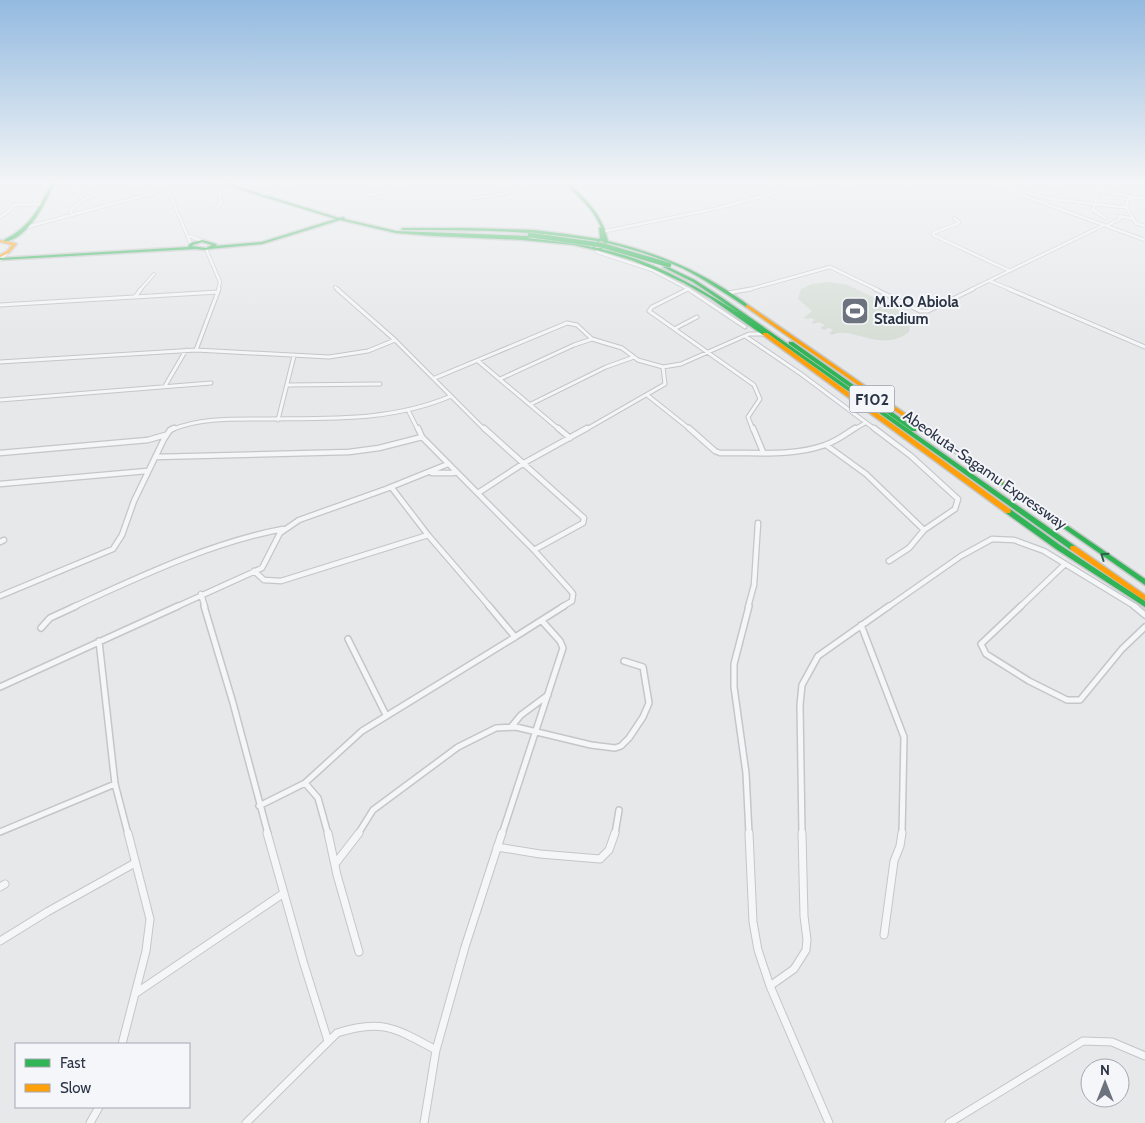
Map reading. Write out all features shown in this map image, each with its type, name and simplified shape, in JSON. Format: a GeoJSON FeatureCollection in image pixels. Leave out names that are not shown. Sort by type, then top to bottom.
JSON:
{"type":"FeatureCollection","features":[{"type":"Feature","properties":{"kind":"main road"},"geometry":{"type":"LineString","coordinates":[[2,241],[21,233]]}},
{"type":"Feature","properties":{"kind":"main road"},"geometry":{"type":"LineString","coordinates":[[2,241],[15,244],[23,233]]}},
{"type":"Feature","properties":{"kind":"main road","name":"F102"},"geometry":{"type":"LineString","coordinates":[[192,243],[210,247],[228,246],[255,243],[287,233]]}},
{"type":"Feature","properties":{"kind":"main road"},"geometry":{"type":"LineString","coordinates":[[412,233],[423,236],[538,240],[597,250],[644,262],[680,278],[1145,582]]}},
{"type":"Feature","properties":{"kind":"main road","name":"Abeokuta-Sagamu Expressway"},"geometry":{"type":"LineString","coordinates":[[472,233],[529,236],[601,244],[640,254],[698,279],[1145,598]]}},
{"type":"Feature","properties":{"kind":"main road"},"geometry":{"type":"LineString","coordinates":[[543,233],[603,241],[662,258],[704,278],[731,295],[1058,547],[1145,604]]}},
{"type":"Feature","properties":{"kind":"main road"},"geometry":{"type":"LineString","coordinates":[[601,233],[603,241]]}},
{"type":"Feature","properties":{"kind":"main road"},"geometry":{"type":"LineString","coordinates":[[597,250],[605,233]]}},
{"type":"Feature","properties":{"kind":"main road","name":"F102"},"geometry":{"type":"LineString","coordinates":[[3,257],[8,255],[16,257],[170,248],[202,241],[210,247]]}},
{"type":"Feature","properties":{"kind":"main road","name":"F102"},"geometry":{"type":"LineString","coordinates":[[3,257],[15,244]]}},
{"type":"Feature","properties":{"kind":"main road","name":"Abeokuta-Sagamu Expressway"},"geometry":{"type":"LineString","coordinates":[[1067,542],[1145,592]]}},
{"type":"Feature","properties":{"kind":"street"},"geometry":{"type":"LineString","coordinates":[[187,233],[192,243]]}},
{"type":"Feature","properties":{"kind":"street"},"geometry":{"type":"LineString","coordinates":[[933,233],[934,236],[1010,271]]}},
{"type":"Feature","properties":{"kind":"street"},"geometry":{"type":"LineString","coordinates":[[731,295],[830,267],[920,311],[928,311],[1088,233]]}},
{"type":"Feature","properties":{"kind":"street"},"geometry":{"type":"LineString","coordinates":[[1127,233],[1145,240]]}},
{"type":"Feature","properties":{"kind":"street"},"geometry":{"type":"LineString","coordinates":[[196,350],[220,282],[210,247]]}},
{"type":"Feature","properties":{"kind":"street"},"geometry":{"type":"LineString","coordinates":[[597,250],[652,270],[688,288],[745,327]]}},
{"type":"Feature","properties":{"kind":"street"},"geometry":{"type":"LineString","coordinates":[[135,297],[154,274]]}},
{"type":"Feature","properties":{"kind":"street"},"geometry":{"type":"LineString","coordinates":[[990,281],[1145,347]]}},
{"type":"Feature","properties":{"kind":"street"},"geometry":{"type":"LineString","coordinates":[[335,287],[395,340],[451,396],[478,419],[500,443],[584,518],[583,523],[534,550]]}},
{"type":"Feature","properties":{"kind":"street"},"geometry":{"type":"LineString","coordinates":[[688,288],[649,309],[650,313],[676,328],[754,385],[760,399],[748,418],[763,452]]}},
{"type":"Feature","properties":{"kind":"street"},"geometry":{"type":"LineString","coordinates":[[0,305],[218,292]]}},
{"type":"Feature","properties":{"kind":"street"},"geometry":{"type":"LineString","coordinates":[[731,295],[741,292]]}},
{"type":"Feature","properties":{"kind":"street"},"geometry":{"type":"LineString","coordinates":[[676,328],[697,317]]}},
{"type":"Feature","properties":{"kind":"street"},"geometry":{"type":"LineString","coordinates":[[435,378],[478,362],[567,323],[577,325],[592,339],[622,348],[644,363],[663,367],[681,364],[747,335],[764,334]]}},
{"type":"Feature","properties":{"kind":"street"},"geometry":{"type":"LineString","coordinates":[[747,335],[754,326]]}},
{"type":"Feature","properties":{"kind":"street"},"geometry":{"type":"LineString","coordinates":[[747,335],[911,456],[958,499],[955,509],[924,530],[910,548],[890,561]]}},
{"type":"Feature","properties":{"kind":"street"},"geometry":{"type":"LineString","coordinates":[[500,379],[574,345],[592,339]]}},
{"type":"Feature","properties":{"kind":"street"},"geometry":{"type":"LineString","coordinates":[[0,362],[186,350],[322,357],[359,353],[395,340]]}},
{"type":"Feature","properties":{"kind":"street"},"geometry":{"type":"LineString","coordinates":[[165,386],[186,350]]}},
{"type":"Feature","properties":{"kind":"street"},"geometry":{"type":"LineString","coordinates":[[278,420],[294,356]]}},
{"type":"Feature","properties":{"kind":"street"},"geometry":{"type":"LineString","coordinates":[[531,404],[606,367],[634,357]]}},
{"type":"Feature","properties":{"kind":"street"},"geometry":{"type":"LineString","coordinates":[[478,362],[570,438]]}},
{"type":"Feature","properties":{"kind":"street"},"geometry":{"type":"LineString","coordinates":[[478,493],[524,463],[664,384],[663,367]]}},
{"type":"Feature","properties":{"kind":"street"},"geometry":{"type":"LineString","coordinates":[[0,400],[211,383]]}},
{"type":"Feature","properties":{"kind":"street"},"geometry":{"type":"LineString","coordinates":[[287,385],[380,384]]}},
{"type":"Feature","properties":{"kind":"street"},"geometry":{"type":"LineString","coordinates":[[647,395],[715,451],[729,454],[763,452],[788,454],[826,445],[865,422]]}},
{"type":"Feature","properties":{"kind":"street"},"geometry":{"type":"LineString","coordinates":[[0,596],[114,549],[118,544],[147,471],[165,435],[172,428],[224,420],[341,419],[409,412],[432,405],[451,396]]}},
{"type":"Feature","properties":{"kind":"street"},"geometry":{"type":"LineString","coordinates":[[259,806],[305,783],[362,731],[386,715],[572,601],[573,594],[534,550],[422,437],[409,412]]}},
{"type":"Feature","properties":{"kind":"street"},"geometry":{"type":"LineString","coordinates":[[0,453],[148,440],[165,435]]}},
{"type":"Feature","properties":{"kind":"street"},"geometry":{"type":"LineString","coordinates":[[155,457],[349,452],[379,448],[422,437]]}},
{"type":"Feature","properties":{"kind":"street"},"geometry":{"type":"LineString","coordinates":[[826,445],[866,474],[924,530]]}},
{"type":"Feature","properties":{"kind":"street"},"geometry":{"type":"LineString","coordinates":[[41,628],[50,618],[139,577],[250,535],[284,529],[304,518],[392,488],[448,464]]}},
{"type":"Feature","properties":{"kind":"street"},"geometry":{"type":"LineString","coordinates":[[0,484],[147,471]]}},
{"type":"Feature","properties":{"kind":"street"},"geometry":{"type":"LineString","coordinates":[[416,477],[442,472],[456,473]]}},
{"type":"Feature","properties":{"kind":"street"},"geometry":{"type":"LineString","coordinates":[[392,488],[428,535],[516,637]]}},
{"type":"Feature","properties":{"kind":"street"},"geometry":{"type":"LineString","coordinates":[[758,523],[754,585],[734,664],[734,688],[746,773],[753,922],[758,950],[770,986],[829,1123]]}},
{"type":"Feature","properties":{"kind":"street"},"geometry":{"type":"LineString","coordinates":[[0,687],[201,594],[262,568],[268,560],[274,542],[284,529]]}},
{"type":"Feature","properties":{"kind":"street"},"geometry":{"type":"LineString","coordinates":[[254,571],[264,580],[271,582],[281,581],[428,535]]}},
{"type":"Feature","properties":{"kind":"street"},"geometry":{"type":"LineString","coordinates":[[770,986],[779,982],[792,970],[807,945],[804,916],[800,705],[802,685],[818,656],[861,624],[967,552],[992,539],[1014,540],[1044,551],[1064,565],[1134,606],[1145,615]]}},
{"type":"Feature","properties":{"kind":"street"},"geometry":{"type":"LineString","coordinates":[[1064,565],[982,644],[986,654],[1029,681],[1068,700],[1080,700],[1122,649],[1145,627]]}},
{"type":"Feature","properties":{"kind":"street"},"geometry":{"type":"LineString","coordinates":[[201,594],[237,717],[259,806],[309,983],[328,1040]]}},
{"type":"Feature","properties":{"kind":"street"},"geometry":{"type":"LineString","coordinates":[[424,1123],[436,1050],[465,947],[563,648],[560,641],[542,621]]}},
{"type":"Feature","properties":{"kind":"street"},"geometry":{"type":"LineString","coordinates":[[861,624],[904,737],[902,836],[894,861],[884,935]]}},
{"type":"Feature","properties":{"kind":"street"},"geometry":{"type":"LineString","coordinates":[[348,639],[386,715]]}},
{"type":"Feature","properties":{"kind":"street"},"geometry":{"type":"LineString","coordinates":[[99,641],[115,784],[150,919],[146,951],[122,1043]]}},
{"type":"Feature","properties":{"kind":"street"},"geometry":{"type":"LineString","coordinates":[[335,864],[354,841],[373,810],[428,767],[458,747],[496,728],[511,727],[536,731],[591,745],[614,748],[621,746],[629,738],[649,703],[643,667],[624,661]]}},
{"type":"Feature","properties":{"kind":"street"},"geometry":{"type":"LineString","coordinates":[[511,727],[521,715],[548,695]]}},
{"type":"Feature","properties":{"kind":"street"},"geometry":{"type":"LineString","coordinates":[[305,783],[318,798],[359,952]]}},
{"type":"Feature","properties":{"kind":"street"},"geometry":{"type":"LineString","coordinates":[[0,832],[115,784]]}},
{"type":"Feature","properties":{"kind":"street"},"geometry":{"type":"LineString","coordinates":[[497,847],[540,854],[600,859],[606,855],[610,847],[619,810]]}},
{"type":"Feature","properties":{"kind":"street"},"geometry":{"type":"LineString","coordinates":[[0,941],[135,863]]}},
{"type":"Feature","properties":{"kind":"street"},"geometry":{"type":"LineString","coordinates":[[136,993],[284,893]]}},
{"type":"Feature","properties":{"kind":"street"},"geometry":{"type":"LineString","coordinates":[[246,1123],[337,1032],[354,1026],[374,1023],[394,1028],[436,1050]]}},
{"type":"Feature","properties":{"kind":"street"},"geometry":{"type":"LineString","coordinates":[[949,1123],[1082,1041],[1112,1042],[1145,1056]]}},
{"type":"Feature","properties":{"kind":"street"},"geometry":{"type":"LineString","coordinates":[[90,1123],[98,1108]]}},
{"type":"Feature","properties":{"kind":"shaded area","name":"M.K.O Abiola Stadium"},"geometry":{"type":"Polygon","coordinates":[[[828,282],[848,285],[897,309],[907,319],[910,325],[909,332],[898,338],[878,340],[849,333],[832,335],[829,333],[833,330],[820,328],[825,325],[819,322],[814,324],[811,322],[815,320],[804,318],[812,311],[798,299],[801,289],[812,284],[828,282]]]}},
{"type":"Feature","properties":{"kind":"traffic: fast"},"geometry":{"type":"LineString","coordinates":[[5,241],[17,233]]}},
{"type":"Feature","properties":{"kind":"traffic: fast"},"geometry":{"type":"LineString","coordinates":[[210,248],[262,243],[293,233]]}},
{"type":"Feature","properties":{"kind":"traffic: fast"},"geometry":{"type":"LineString","coordinates":[[415,233],[540,240],[574,244],[633,259],[686,282],[765,334]]}},
{"type":"Feature","properties":{"kind":"traffic: fast"},"geometry":{"type":"LineString","coordinates":[[433,233],[529,237]]}},
{"type":"Feature","properties":{"kind":"traffic: fast"},"geometry":{"type":"LineString","coordinates":[[549,233],[599,240],[672,262],[706,279],[747,306]]}},
{"type":"Feature","properties":{"kind":"traffic: fast"},"geometry":{"type":"LineString","coordinates":[[593,248],[602,237],[602,233]]}},
{"type":"Feature","properties":{"kind":"traffic: fast"},"geometry":{"type":"LineString","coordinates":[[600,249],[606,242],[604,233]]}},
{"type":"Feature","properties":{"kind":"traffic: fast"},"geometry":{"type":"LineString","coordinates":[[530,235],[601,245],[669,265]]}},
{"type":"Feature","properties":{"kind":"traffic: fast"},"geometry":{"type":"LineString","coordinates":[[202,241],[215,245],[206,249],[190,247],[191,244],[202,241]]}},
{"type":"Feature","properties":{"kind":"traffic: fast"},"geometry":{"type":"LineString","coordinates":[[0,259],[194,248]]}},
{"type":"Feature","properties":{"kind":"traffic: fast"},"geometry":{"type":"LineString","coordinates":[[665,267],[694,281],[717,296],[1073,548]]}},
{"type":"Feature","properties":{"kind":"traffic: fast"},"geometry":{"type":"LineString","coordinates":[[791,343],[914,430]]}},
{"type":"Feature","properties":{"kind":"traffic: fast"},"geometry":{"type":"LineString","coordinates":[[1001,482],[1145,582]]}},
{"type":"Feature","properties":{"kind":"traffic: fast"},"geometry":{"type":"LineString","coordinates":[[1008,511],[1058,547],[1145,604]]}},
{"type":"Feature","properties":{"kind":"traffic: slow"},"geometry":{"type":"LineString","coordinates":[[0,241],[15,244],[8,252],[0,256]]}},
{"type":"Feature","properties":{"kind":"traffic: slow"},"geometry":{"type":"LineString","coordinates":[[747,306],[1001,482]]}},
{"type":"Feature","properties":{"kind":"traffic: slow"},"geometry":{"type":"LineString","coordinates":[[765,334],[1008,511]]}},
{"type":"Feature","properties":{"kind":"traffic: slow"},"geometry":{"type":"LineString","coordinates":[[1073,548],[1145,598]]}},
{"type":"Feature","properties":{"kind":"place","name":"M.K.O Abiola Stadium"},"geometry":{"type":"Point","coordinates":[855,311]}}]}
